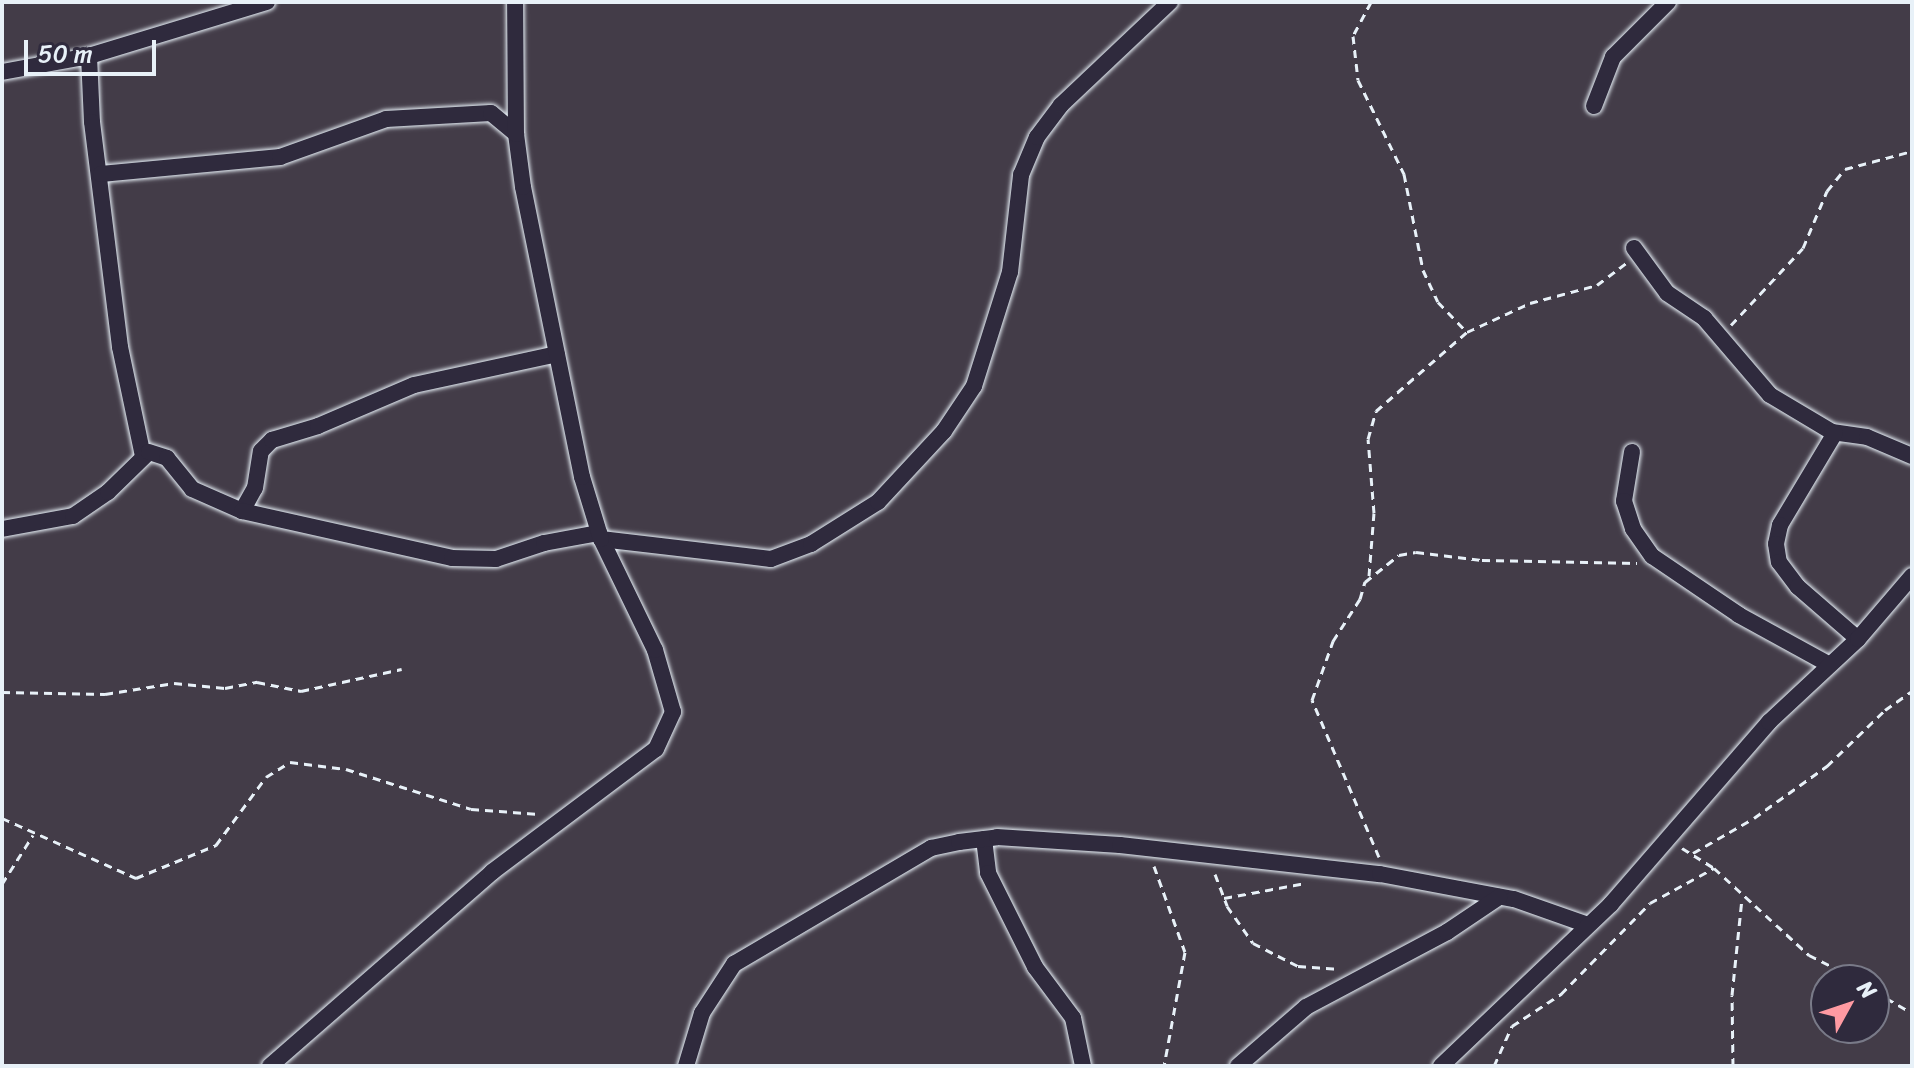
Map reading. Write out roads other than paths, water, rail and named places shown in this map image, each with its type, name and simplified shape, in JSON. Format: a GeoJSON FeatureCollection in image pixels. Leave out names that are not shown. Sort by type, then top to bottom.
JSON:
{"type":"FeatureCollection","features":[{"type":"Feature","properties":{"kind":"street"},"geometry":{"type":"LineString","coordinates":[[2,72],[89,56],[267,2]]}},
{"type":"Feature","properties":{"kind":"street"},"geometry":{"type":"LineString","coordinates":[[270,1066],[492,872],[656,749],[667,731],[671,695],[631,594],[600,536],[582,477],[516,134],[515,2]]}},
{"type":"Feature","properties":{"kind":"street"},"geometry":{"type":"LineString","coordinates":[[2,529],[73,516],[108,492],[143,456],[157,452],[192,489],[242,511],[478,561],[600,536],[771,559],[811,544],[878,502],[944,431],[974,386],[1010,272],[1021,175],[1037,137],[1061,105],[1170,2]]}},
{"type":"Feature","properties":{"kind":"street"},"geometry":{"type":"LineString","coordinates":[[1594,106],[1613,57],[1668,2]]}},
{"type":"Feature","properties":{"kind":"street"},"geometry":{"type":"LineString","coordinates":[[89,56],[92,122],[101,174],[120,347],[143,456]]}},
{"type":"Feature","properties":{"kind":"street"},"geometry":{"type":"LineString","coordinates":[[101,174],[280,157],[386,119],[491,113],[516,134]]}},
{"type":"Feature","properties":{"kind":"street"},"geometry":{"type":"LineString","coordinates":[[1638,255],[1667,293],[1699,314],[1770,395],[1835,433],[1867,437],[1912,456]]}},
{"type":"Feature","properties":{"kind":"street"},"geometry":{"type":"LineString","coordinates":[[242,511],[255,488],[261,451],[272,440],[318,426],[414,385],[557,354]]}},
{"type":"Feature","properties":{"kind":"street"},"geometry":{"type":"LineString","coordinates":[[1835,433],[1780,525],[1776,544],[1779,562],[1798,587],[1858,639]]}},
{"type":"Feature","properties":{"kind":"street"},"geometry":{"type":"LineString","coordinates":[[1632,452],[1624,501],[1633,529],[1661,563],[1739,615],[1828,664]]}},
{"type":"Feature","properties":{"kind":"street"},"geometry":{"type":"LineString","coordinates":[[1441,1066],[1667,845],[1769,722],[1858,639],[1912,576]]}},
{"type":"Feature","properties":{"kind":"street"},"geometry":{"type":"LineString","coordinates":[[686,1066],[702,1013],[734,964],[931,848],[984,839],[1209,854],[1386,875],[1499,897],[1588,925]]}},
{"type":"Feature","properties":{"kind":"street"},"geometry":{"type":"LineString","coordinates":[[984,839],[988,873],[1035,967],[1073,1018],[1083,1066]]}},
{"type":"Feature","properties":{"kind":"street"},"geometry":{"type":"LineString","coordinates":[[1238,1066],[1306,1007],[1447,932],[1499,897]]}}]}
